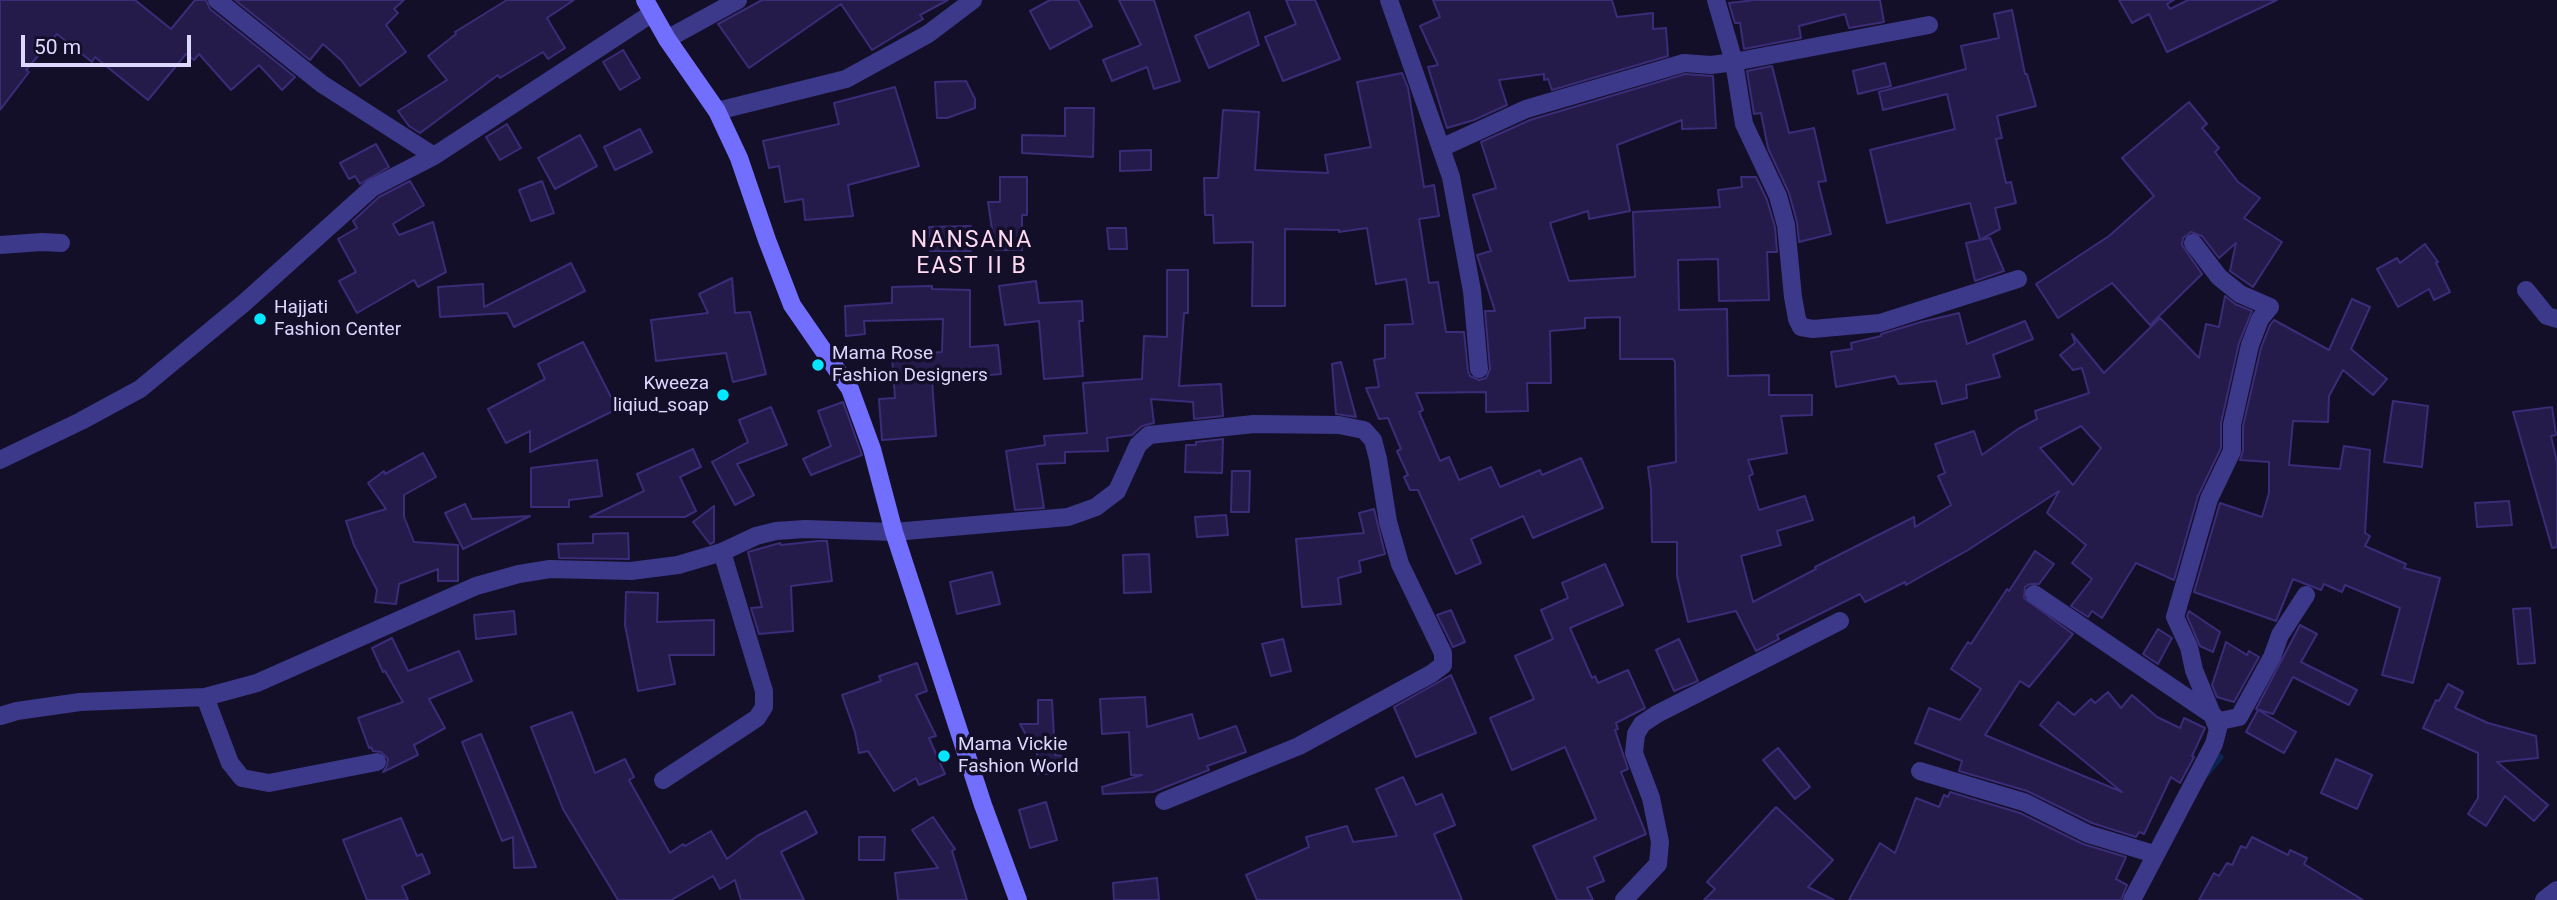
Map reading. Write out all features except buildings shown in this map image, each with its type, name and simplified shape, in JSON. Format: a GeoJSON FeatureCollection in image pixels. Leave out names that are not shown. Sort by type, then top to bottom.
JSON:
{"type":"FeatureCollection","features":[{"type":"Feature","properties":{"kind":"street"},"geometry":{"type":"LineString","coordinates":[[217,0],[321,84],[434,156]]}},
{"type":"Feature","properties":{"kind":"street"},"geometry":{"type":"LineString","coordinates":[[667,39],[738,0]]}},
{"type":"Feature","properties":{"kind":"street"},"geometry":{"type":"LineString","coordinates":[[717,111],[846,79],[928,34],[973,0]]}},
{"type":"Feature","properties":{"kind":"street"},"geometry":{"type":"LineString","coordinates":[[1389,0],[1451,177],[1472,291],[1479,369]]}},
{"type":"Feature","properties":{"kind":"street"},"geometry":{"type":"LineString","coordinates":[[1716,0],[1734,62],[1744,124],[1778,195],[1786,225],[1793,297],[1801,327],[1813,329],[1880,323],[2018,279]]}},
{"type":"Feature","properties":{"kind":"street"},"geometry":{"type":"LineString","coordinates":[[0,460],[140,389],[244,303],[372,188],[434,156],[648,7],[717,111],[739,158],[792,305],[850,389],[872,449],[894,532],[983,804],[1018,900]]}},
{"type":"Feature","properties":{"kind":"street"},"geometry":{"type":"LineString","coordinates":[[1441,148],[1526,109],[1684,63],[1711,65],[1734,62],[1929,25]]}},
{"type":"Feature","properties":{"kind":"street"},"geometry":{"type":"LineString","coordinates":[[0,245],[61,243]]}},
{"type":"Feature","properties":{"kind":"street"},"geometry":{"type":"LineString","coordinates":[[2132,900],[2214,744],[2218,729],[2194,670],[2189,647],[2175,617],[2209,499],[2232,451],[2232,425],[2250,345],[2260,319],[2270,307],[2240,294],[2229,286],[2193,243]]}},
{"type":"Feature","properties":{"kind":"street"},"geometry":{"type":"LineString","coordinates":[[2526,290],[2547,316],[2557,319]]}},
{"type":"Feature","properties":{"kind":"street"},"geometry":{"type":"LineString","coordinates":[[0,716],[80,702],[205,697],[257,683],[476,586],[550,569],[631,571],[678,565],[722,552],[756,536],[776,531],[805,529],[894,532],[1068,517],[1096,507],[1117,491],[1138,445],[1149,435],[1254,424],[1339,425],[1364,430],[1373,440],[1388,522],[1400,564],[1443,653],[1443,665],[1299,746],[1164,801]]}},
{"type":"Feature","properties":{"kind":"street"},"geometry":{"type":"LineString","coordinates":[[663,780],[757,718],[764,707],[764,691],[722,552]]}},
{"type":"Feature","properties":{"kind":"street"},"geometry":{"type":"LineString","coordinates":[[2034,594],[2215,719],[2239,717],[2272,657],[2280,635],[2305,594]]}},
{"type":"Feature","properties":{"kind":"street"},"geometry":{"type":"LineString","coordinates":[[1625,900],[1658,864],[1660,842],[1651,798],[1634,753],[1636,734],[1642,724],[1840,621]]}},
{"type":"Feature","properties":{"kind":"street"},"geometry":{"type":"LineString","coordinates":[[205,697],[230,763],[242,778],[269,783],[377,762]]}},
{"type":"Feature","properties":{"kind":"street"},"geometry":{"type":"LineString","coordinates":[[1920,771],[2024,802],[2088,834],[2154,854]]}},
{"type":"Feature","properties":{"kind":"street"},"geometry":{"type":"LineString","coordinates":[[2544,900],[2557,890]]}},
{"type":"Feature","properties":{"kind":"waterway"},"geometry":{"type":"LineString","coordinates":[[2206,774],[2220,757]]}},
{"type":"Feature","properties":{"kind":"place","name":"Hajjati Fashion Center"},"geometry":{"type":"Point","coordinates":[260,319]}},
{"type":"Feature","properties":{"kind":"place","name":"Mama Rose Fashion Designers"},"geometry":{"type":"Point","coordinates":[818,365]}},
{"type":"Feature","properties":{"kind":"place","name":"Kweeza liqiud_soap"},"geometry":{"type":"Point","coordinates":[723,395]}},
{"type":"Feature","properties":{"kind":"place","name":"Mama Vickie Fashion World"},"geometry":{"type":"Point","coordinates":[944,756]}},
{"type":"Feature","properties":{"kind":"district","name":"NANSANA EAST II B"},"geometry":{"type":"Point","coordinates":[972,254]}}]}
